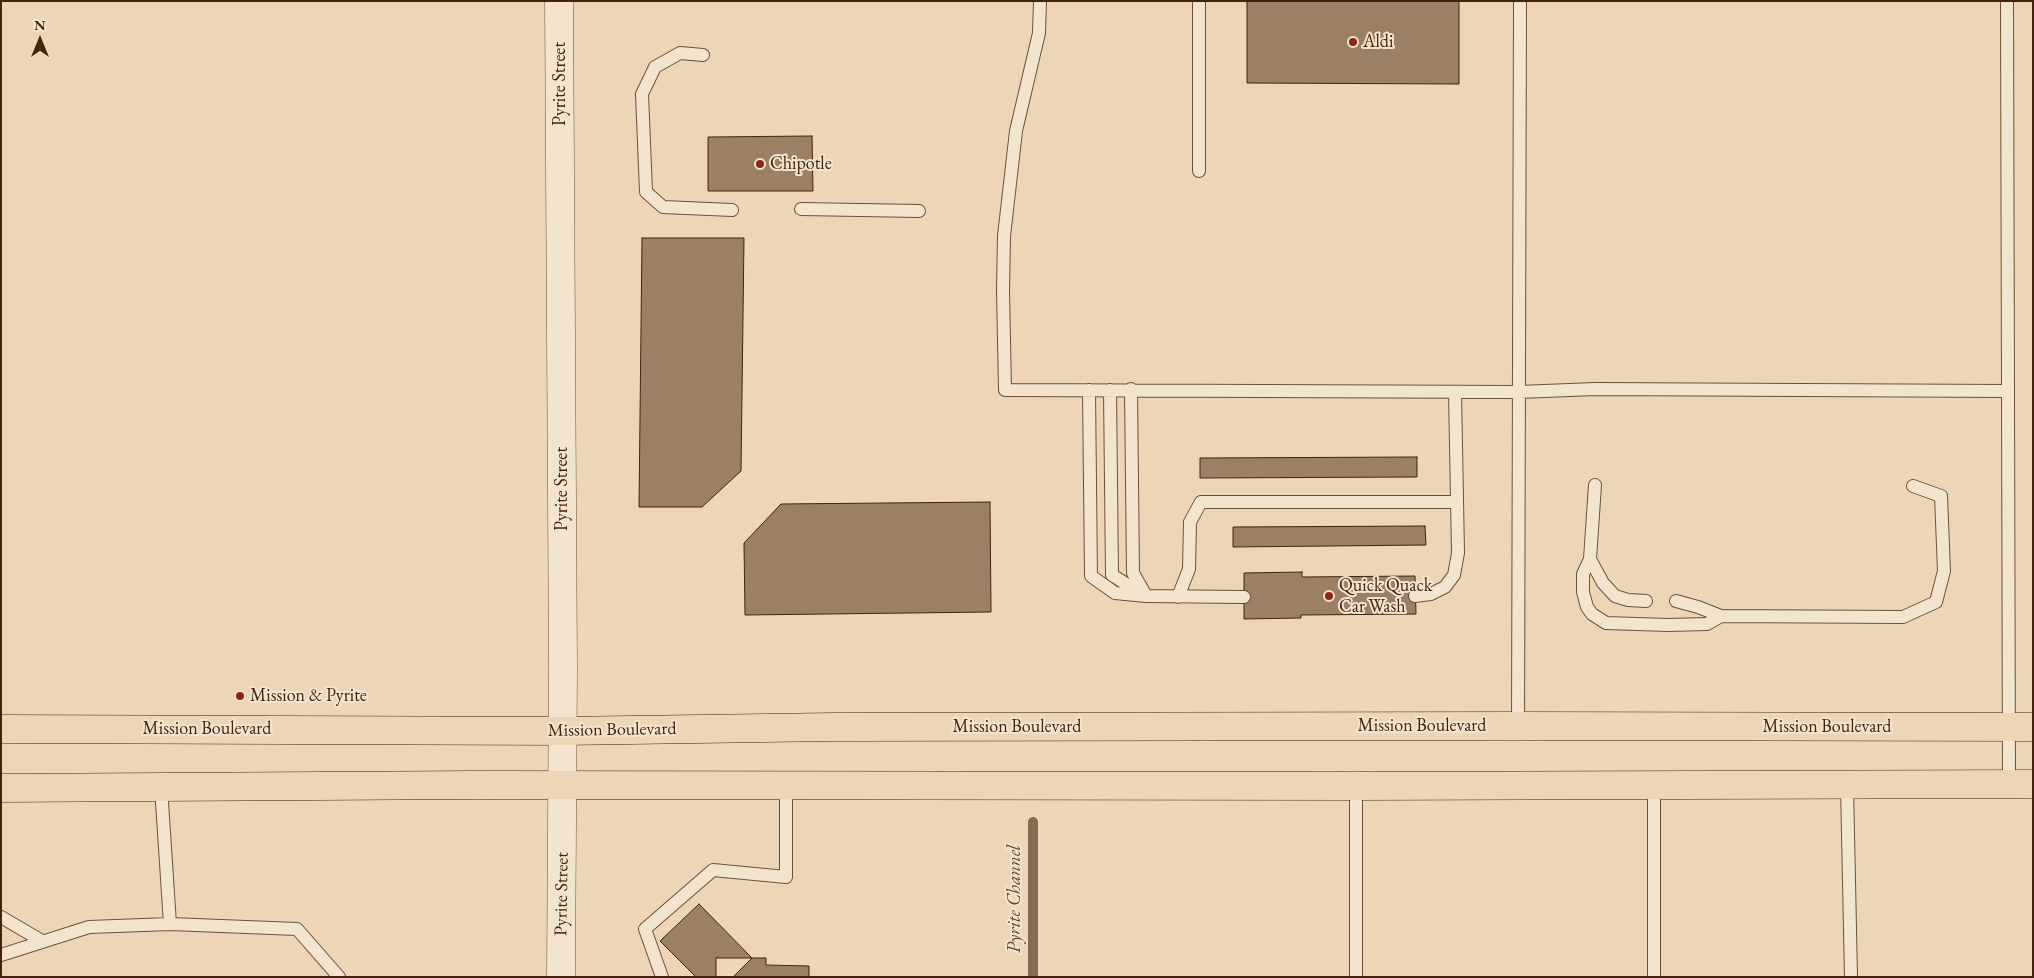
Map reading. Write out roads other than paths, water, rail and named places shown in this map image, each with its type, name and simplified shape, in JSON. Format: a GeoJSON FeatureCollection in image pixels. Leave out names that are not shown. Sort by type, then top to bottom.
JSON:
{"type":"FeatureCollection","features":[{"type":"Feature","properties":{"kind":"main road","name":"Mission Boulevard"},"geometry":{"type":"LineString","coordinates":[[1,729],[563,731],[833,727],[2021,727]]}},
{"type":"Feature","properties":{"kind":"main road"},"geometry":{"type":"LineString","coordinates":[[1,788],[1847,785],[2021,783]]}},
{"type":"Feature","properties":{"kind":"street","name":"Pyrite Street"},"geometry":{"type":"LineString","coordinates":[[559,1],[563,731],[561,977]]}},
{"type":"Feature","properties":{"kind":"lane"},"geometry":{"type":"LineString","coordinates":[[1040,1],[1039,33],[1016,131],[1004,236],[1005,390],[1131,389],[1455,392],[1595,389],[2008,390]]}},
{"type":"Feature","properties":{"kind":"lane"},"geometry":{"type":"LineString","coordinates":[[1199,1],[1199,171]]}},
{"type":"Feature","properties":{"kind":"lane"},"geometry":{"type":"LineString","coordinates":[[1518,726],[1520,1]]}},
{"type":"Feature","properties":{"kind":"lane"},"geometry":{"type":"LineString","coordinates":[[2007,1],[2008,390],[2021,727],[2021,783]]}},
{"type":"Feature","properties":{"kind":"lane"},"geometry":{"type":"LineString","coordinates":[[703,55],[680,52],[655,67],[642,94],[646,192],[663,207],[732,210]]}},
{"type":"Feature","properties":{"kind":"lane"},"geometry":{"type":"LineString","coordinates":[[800,209],[919,211]]}},
{"type":"Feature","properties":{"kind":"lane"},"geometry":{"type":"LineString","coordinates":[[1131,389],[1133,573],[1146,596]]}},
{"type":"Feature","properties":{"kind":"lane"},"geometry":{"type":"LineString","coordinates":[[1089,390],[1091,576],[1115,593],[1178,597],[1244,597]]}},
{"type":"Feature","properties":{"kind":"lane"},"geometry":{"type":"LineString","coordinates":[[1110,390],[1112,575],[1146,596]]}},
{"type":"Feature","properties":{"kind":"lane"},"geometry":{"type":"LineString","coordinates":[[1415,596],[1432,594],[1445,587],[1454,575],[1458,553],[1455,392]]}},
{"type":"Feature","properties":{"kind":"lane"},"geometry":{"type":"LineString","coordinates":[[1595,485],[1590,559],[1583,574],[1583,592],[1587,607],[1592,614],[1606,623],[1668,625],[1707,624],[1721,616]]}},
{"type":"Feature","properties":{"kind":"lane"},"geometry":{"type":"LineString","coordinates":[[1676,601],[1721,616],[1903,617],[1936,602],[1944,571],[1941,496],[1913,486]]}},
{"type":"Feature","properties":{"kind":"lane"},"geometry":{"type":"LineString","coordinates":[[1178,597],[1189,569],[1190,522],[1201,502],[1456,502]]}},
{"type":"Feature","properties":{"kind":"lane"},"geometry":{"type":"LineString","coordinates":[[1590,559],[1603,583],[1615,596],[1628,600],[1646,601]]}},
{"type":"Feature","properties":{"kind":"lane"},"geometry":{"type":"LineString","coordinates":[[1654,785],[1654,977]]}},
{"type":"Feature","properties":{"kind":"lane"},"geometry":{"type":"LineString","coordinates":[[1847,785],[1850,977]]}},
{"type":"Feature","properties":{"kind":"lane"},"geometry":{"type":"LineString","coordinates":[[662,977],[645,929],[713,870],[786,877],[786,786]]}},
{"type":"Feature","properties":{"kind":"lane"},"geometry":{"type":"LineString","coordinates":[[1356,786],[1356,977]]}},
{"type":"Feature","properties":{"kind":"lane"},"geometry":{"type":"LineString","coordinates":[[161,787],[170,924]]}},
{"type":"Feature","properties":{"kind":"lane"},"geometry":{"type":"LineString","coordinates":[[1,917],[42,941]]}},
{"type":"Feature","properties":{"kind":"lane"},"geometry":{"type":"LineString","coordinates":[[1,955],[89,927],[170,924],[297,928],[339,977]]}},
{"type":"Feature","properties":{"kind":"waterway","name":"Pyrite Channel"},"geometry":{"type":"LineString","coordinates":[[1033,822],[1033,977]]}},
{"type":"Feature","properties":{"kind":"place","name":"Aldi"},"geometry":{"type":"Point","coordinates":[1353,42]}},
{"type":"Feature","properties":{"kind":"place","name":"Chipotle"},"geometry":{"type":"Point","coordinates":[760,164]}},
{"type":"Feature","properties":{"kind":"place","name":"Quick Quack Car Wash"},"geometry":{"type":"Point","coordinates":[1329,596]}},
{"type":"Feature","properties":{"kind":"place","name":"Mission & Pyrite"},"geometry":{"type":"Point","coordinates":[240,696]}}]}
